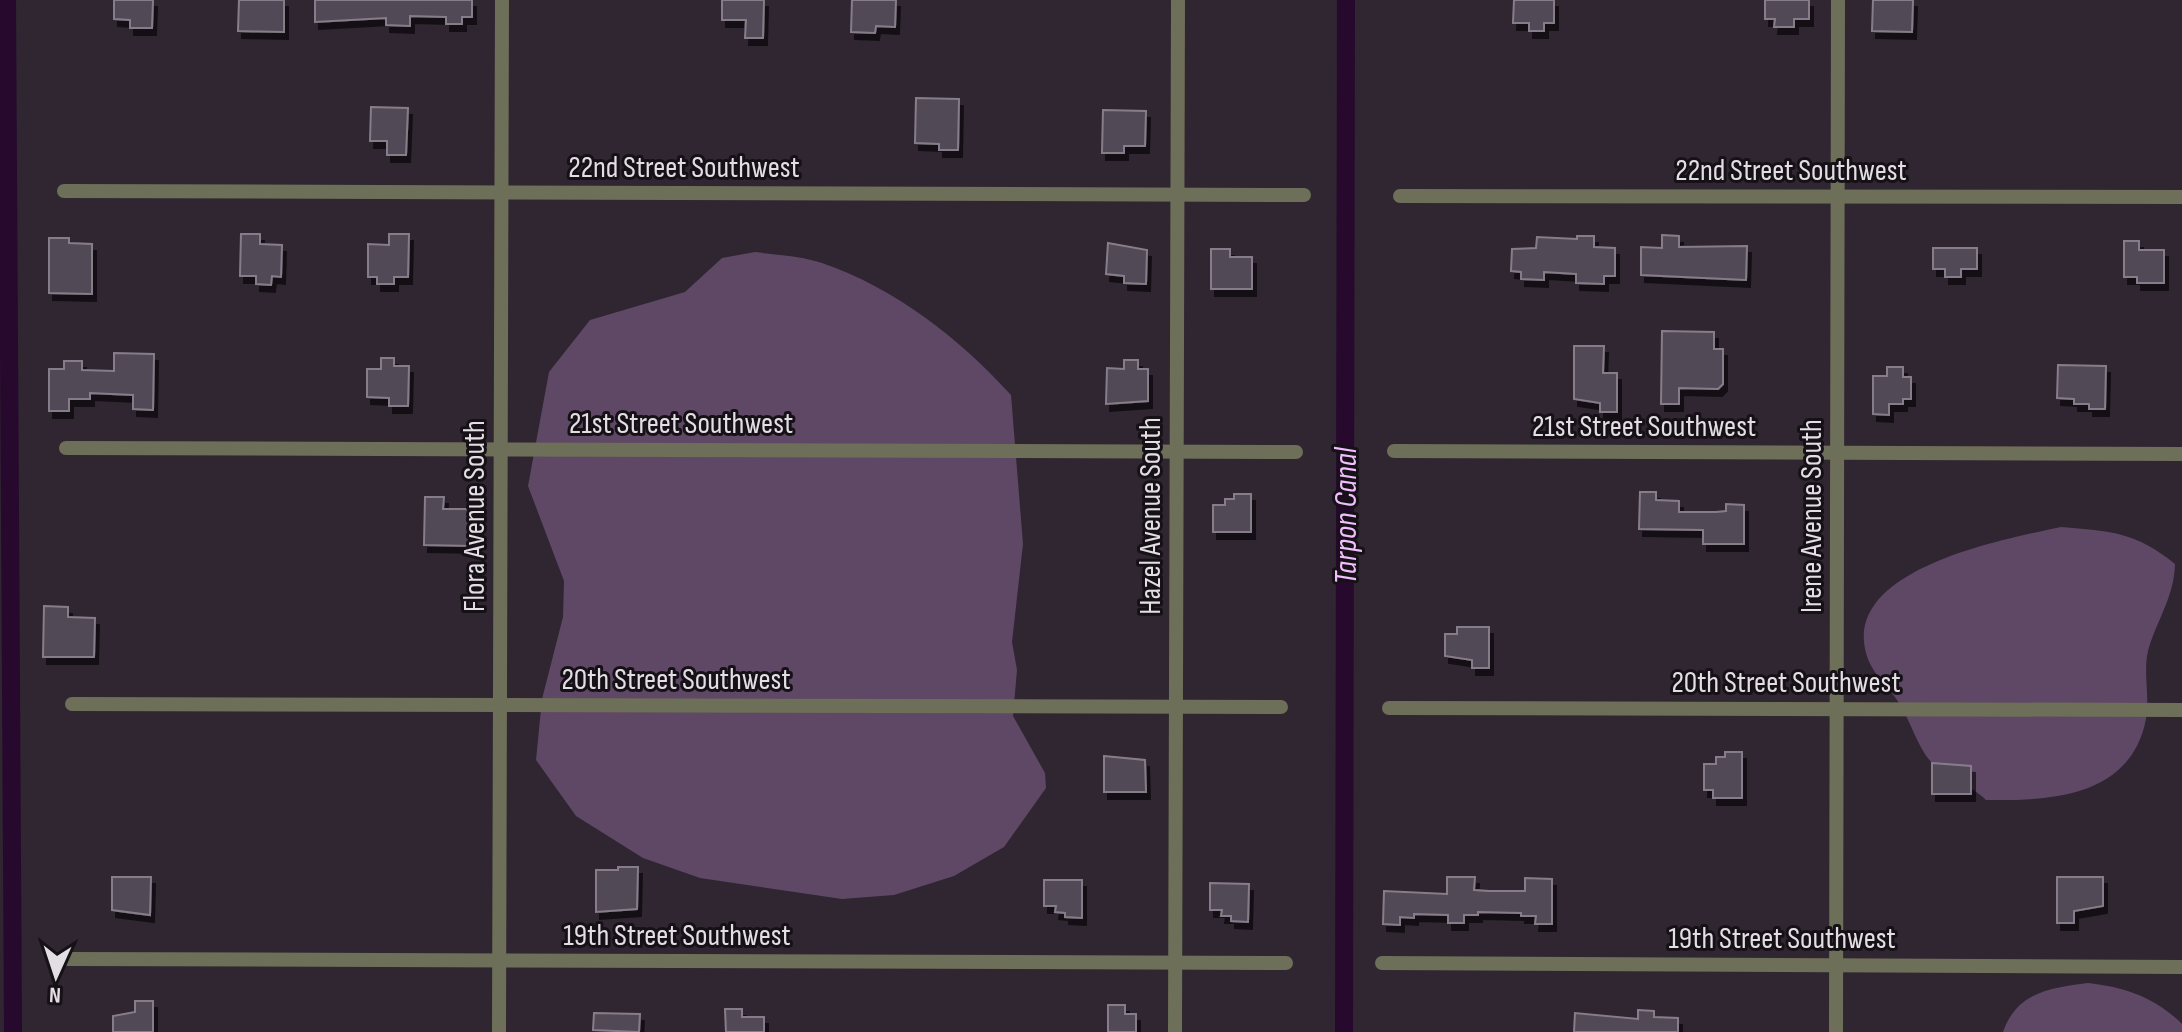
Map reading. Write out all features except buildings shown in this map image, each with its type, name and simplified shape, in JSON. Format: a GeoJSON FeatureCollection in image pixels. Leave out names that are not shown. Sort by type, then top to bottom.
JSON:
{"type":"FeatureCollection","features":[{"type":"Feature","properties":{"kind":"street","name":"Flora Avenue South"},"geometry":{"type":"LineString","coordinates":[[499,1032],[502,0]]}},
{"type":"Feature","properties":{"kind":"street","name":"Hazel Avenue South"},"geometry":{"type":"LineString","coordinates":[[1175,1032],[1178,0]]}},
{"type":"Feature","properties":{"kind":"street","name":"Irene Avenue South"},"geometry":{"type":"LineString","coordinates":[[1836,1032],[1838,0]]}},
{"type":"Feature","properties":{"kind":"street","name":"22nd Street Southwest"},"geometry":{"type":"LineString","coordinates":[[64,191],[1304,195]]}},
{"type":"Feature","properties":{"kind":"street","name":"22nd Street Southwest"},"geometry":{"type":"LineString","coordinates":[[1400,196],[2182,197]]}},
{"type":"Feature","properties":{"kind":"street","name":"21st Street Southwest"},"geometry":{"type":"LineString","coordinates":[[66,448],[1296,452]]}},
{"type":"Feature","properties":{"kind":"street","name":"21st Street Southwest"},"geometry":{"type":"LineString","coordinates":[[1394,451],[2182,454]]}},
{"type":"Feature","properties":{"kind":"street","name":"20th Street Southwest"},"geometry":{"type":"LineString","coordinates":[[72,704],[1281,707]]}},
{"type":"Feature","properties":{"kind":"street","name":"20th Street Southwest"},"geometry":{"type":"LineString","coordinates":[[1389,708],[2182,710]]}},
{"type":"Feature","properties":{"kind":"street","name":"19th Street Southwest"},"geometry":{"type":"LineString","coordinates":[[68,959],[1286,963]]}},
{"type":"Feature","properties":{"kind":"street","name":"19th Street Southwest"},"geometry":{"type":"LineString","coordinates":[[1382,963],[2182,967]]}},
{"type":"Feature","properties":{"kind":"shaded area"},"geometry":{"type":"Polygon","coordinates":[[[755,252],[814,261],[875,286],[948,335],[1011,395],[1023,544],[1012,642],[1017,670],[1013,716],[1045,773],[1046,788],[1004,847],[954,876],[894,895],[842,899],[700,878],[643,858],[576,816],[536,760],[542,699],[563,617],[564,581],[528,486],[549,372],[590,320],[685,292],[722,258],[755,252]]]}},
{"type":"Feature","properties":{"kind":"shaded area"},"geometry":{"type":"Polygon","coordinates":[[[2061,527],[2135,539],[2175,564],[2168,598],[2148,651],[2146,719],[2137,745],[2124,765],[2106,779],[2061,795],[1986,800],[1937,768],[1926,756],[1899,703],[1869,661],[1866,624],[1879,599],[1903,579],[1934,563],[2004,540],[2061,527]]]}},
{"type":"Feature","properties":{"kind":"shaded area"},"geometry":{"type":"Polygon","coordinates":[[[2088,983],[2114,987],[2150,1000],[2182,1024],[2182,1032],[2003,1032],[2017,1008],[2036,994],[2088,983]]]}},
{"type":"Feature","properties":{"kind":"waterway"},"geometry":{"type":"LineString","coordinates":[[7,0],[13,1032]]}},
{"type":"Feature","properties":{"kind":"waterway","name":"Tarpon Canal"},"geometry":{"type":"LineString","coordinates":[[1344,1032],[1346,0]]}}]}
